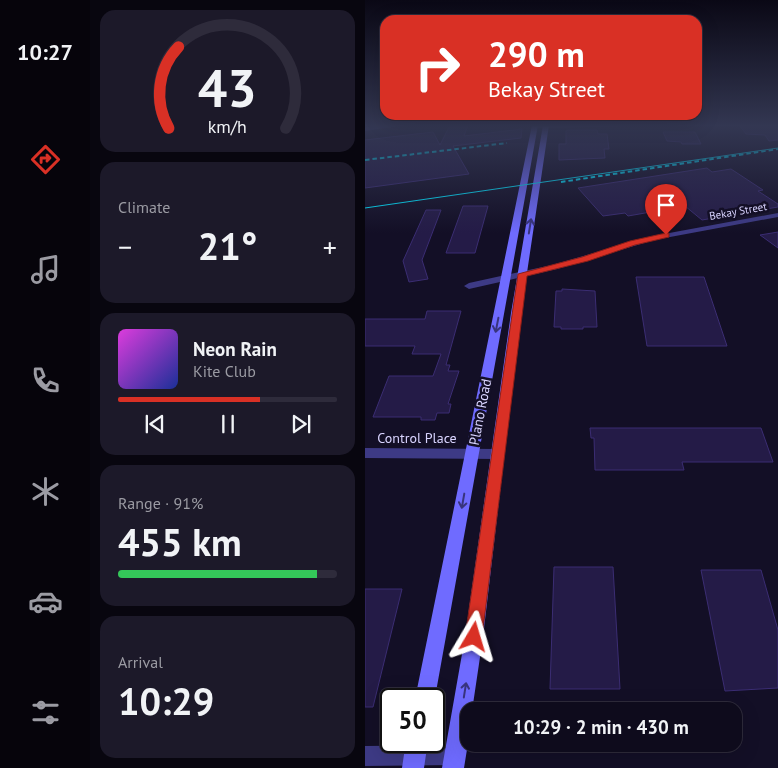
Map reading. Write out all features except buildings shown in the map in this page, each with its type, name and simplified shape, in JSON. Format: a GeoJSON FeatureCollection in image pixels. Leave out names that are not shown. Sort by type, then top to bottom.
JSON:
{"type":"FeatureCollection","features":[{"type":"Feature","properties":{"kind":"main road","name":"Plano Road"},"geometry":{"type":"LineString","coordinates":[[427,688],[528,161]]}},
{"type":"Feature","properties":{"kind":"main road","name":"Plano Road"},"geometry":{"type":"LineString","coordinates":[[454,762],[474,637],[540,161]]}},
{"type":"Feature","properties":{"kind":"street","name":"Bekay Street"},"geometry":{"type":"LineString","coordinates":[[469,286],[585,259],[653,238],[778,215]]}},
{"type":"Feature","properties":{"kind":"street","name":"Control Place"},"geometry":{"type":"LineString","coordinates":[[365,453],[498,454]]}},
{"type":"Feature","properties":{"kind":"street"},"geometry":{"type":"LineString","coordinates":[[365,756],[415,755],[454,762]]}},
{"type":"Feature","properties":{"kind":"tram line"},"geometry":{"type":"LineString","coordinates":[[365,208],[690,161]]}},
{"type":"Feature","properties":{"kind":"railway"},"geometry":{"type":"LineString","coordinates":[[561,182],[700,161]]}},
{"type":"Feature","properties":{"kind":"route"},"geometry":{"type":"LineString","coordinates":[[474,637],[516,313],[523,274],[585,259],[633,243],[666,235]]}}]}
